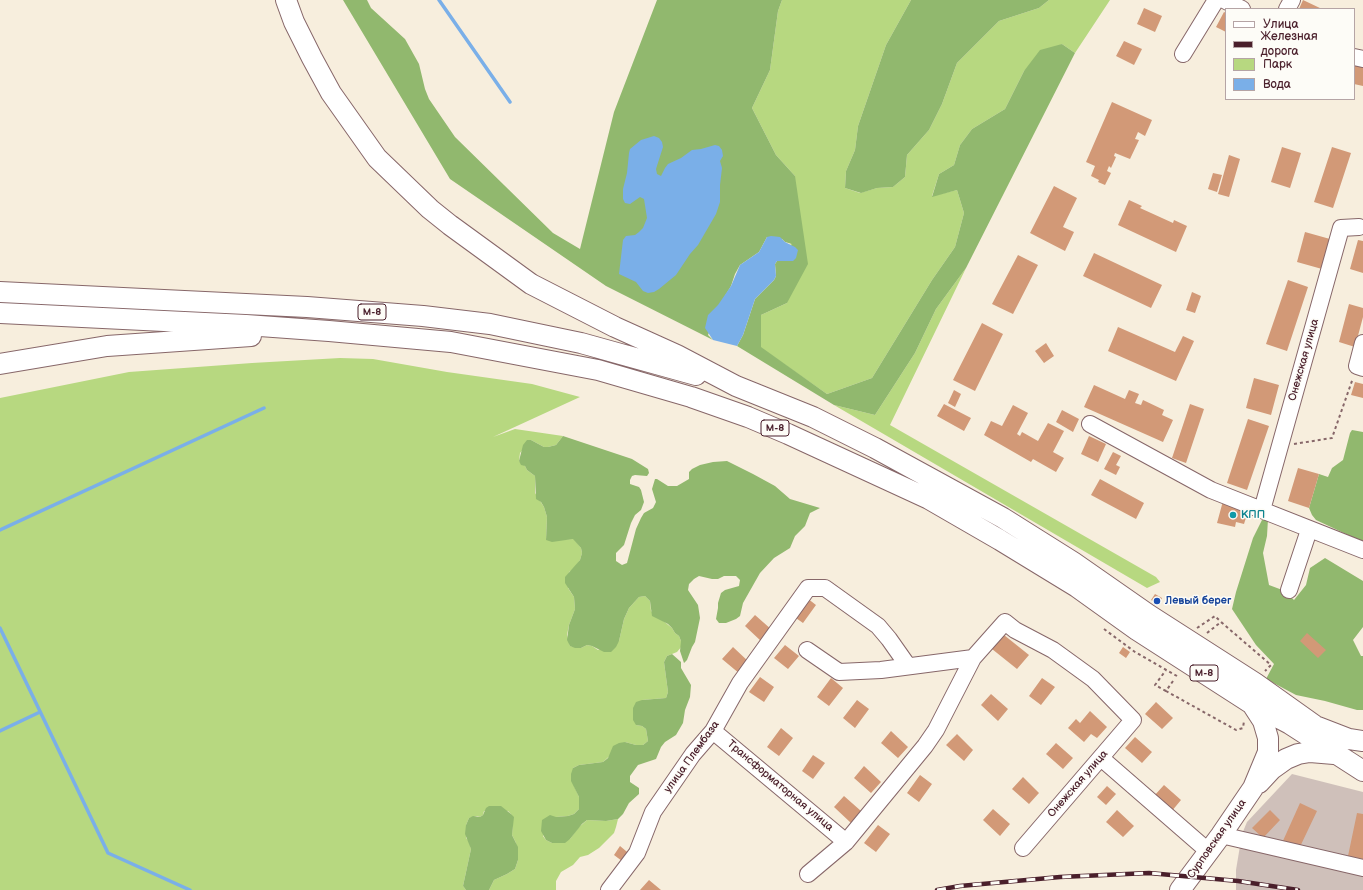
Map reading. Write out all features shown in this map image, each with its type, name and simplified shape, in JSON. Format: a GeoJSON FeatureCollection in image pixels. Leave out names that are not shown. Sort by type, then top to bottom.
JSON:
{"type":"FeatureCollection","features":[{"type":"Feature","properties":{"kind":"main road"},"geometry":{"type":"LineString","coordinates":[[286,0],[294,22],[312,58],[344,112],[377,158],[430,209],[532,284],[615,327],[677,355],[736,386]]}},
{"type":"Feature","properties":{"kind":"main road","name":"М-8"},"geometry":{"type":"LineString","coordinates":[[0,292],[307,307],[423,316],[490,324],[581,343],[736,386],[812,417],[875,448],[1004,518],[1073,562],[1149,615],[1255,683],[1363,760]]}},
{"type":"Feature","properties":{"kind":"main road","name":"М-8"},"geometry":{"type":"LineString","coordinates":[[0,313],[246,325],[451,342],[591,368],[691,396],[748,417],[843,459],[935,503],[1000,540],[1077,588],[1248,712],[1290,724],[1334,754],[1363,771]]}},
{"type":"Feature","properties":{"kind":"main road","name":"М-8"},"geometry":{"type":"LineString","coordinates":[[0,364],[107,346],[329,331]]}},
{"type":"Feature","properties":{"kind":"main road"},"geometry":{"type":"LineString","coordinates":[[1248,712],[1264,722],[1268,738],[1268,752],[1252,788]]}},
{"type":"Feature","properties":{"kind":"main road"},"geometry":{"type":"LineString","coordinates":[[1318,727],[1349,739],[1363,741]]}},
{"type":"Feature","properties":{"kind":"main road"},"geometry":{"type":"LineString","coordinates":[[1252,788],[1263,780],[1272,769],[1286,759],[1298,754],[1310,752],[1334,754]]}},
{"type":"Feature","properties":{"kind":"main road","name":"Сурповская улица"},"geometry":{"type":"LineString","coordinates":[[1180,890],[1221,835],[1252,788]]}},
{"type":"Feature","properties":{"kind":"street"},"geometry":{"type":"LineString","coordinates":[[1183,54],[1216,0]]}},
{"type":"Feature","properties":{"kind":"street"},"geometry":{"type":"LineString","coordinates":[[1224,0],[1240,8]]}},
{"type":"Feature","properties":{"kind":"street","name":"Онежская улица"},"geometry":{"type":"LineString","coordinates":[[1262,510],[1341,228],[1358,227]]}},
{"type":"Feature","properties":{"kind":"street"},"geometry":{"type":"LineString","coordinates":[[1360,367],[1363,343]]}},
{"type":"Feature","properties":{"kind":"street"},"geometry":{"type":"LineString","coordinates":[[1090,424],[1211,490],[1309,530],[1363,550]]}},
{"type":"Feature","properties":{"kind":"street"},"geometry":{"type":"LineString","coordinates":[[1289,590],[1309,530]]}},
{"type":"Feature","properties":{"kind":"street","name":"улица Плембаза"},"geometry":{"type":"LineString","coordinates":[[609,890],[637,853],[653,812],[693,754],[713,731],[740,683],[808,588],[826,588],[878,626],[908,666]]}},
{"type":"Feature","properties":{"kind":"street","name":"Онежская улица"},"geometry":{"type":"LineString","coordinates":[[973,658],[1005,622],[1015,630],[1053,650],[1093,679],[1133,720],[1023,848]]}},
{"type":"Feature","properties":{"kind":"street"},"geometry":{"type":"LineString","coordinates":[[808,650],[839,672],[881,670],[973,658]]}},
{"type":"Feature","properties":{"kind":"street"},"geometry":{"type":"LineString","coordinates":[[808,874],[846,842],[925,746],[936,730],[973,658]]}},
{"type":"Feature","properties":{"kind":"street","name":"Трансформаторная улица"},"geometry":{"type":"LineString","coordinates":[[713,731],[846,842]]}},
{"type":"Feature","properties":{"kind":"street"},"geometry":{"type":"LineString","coordinates":[[1101,758],[1208,851]]}},
{"type":"Feature","properties":{"kind":"street"},"geometry":{"type":"LineString","coordinates":[[1221,835],[1363,868]]}},
{"type":"Feature","properties":{"kind":"path"},"geometry":{"type":"LineString","coordinates":[[1279,447],[1332,438],[1360,367]]}},
{"type":"Feature","properties":{"kind":"path"},"geometry":{"type":"LineString","coordinates":[[1194,630],[1215,616],[1221,622]]}},
{"type":"Feature","properties":{"kind":"path"},"geometry":{"type":"LineString","coordinates":[[1104,629],[1134,652],[1178,676]]}},
{"type":"Feature","properties":{"kind":"path"},"geometry":{"type":"LineString","coordinates":[[1166,670],[1155,685],[1236,730],[1243,728],[1248,712]]}},
{"type":"Feature","properties":{"kind":"path"},"geometry":{"type":"LineString","coordinates":[[1166,691],[1173,681]]}},
{"type":"Feature","properties":{"kind":"shaded area"},"geometry":{"type":"Polygon","coordinates":[[[1292,774],[1363,792],[1363,890],[1236,890],[1236,870],[1242,834],[1247,822],[1292,774]]]}},
{"type":"Feature","properties":{"kind":"green space"},"geometry":{"type":"Polygon","coordinates":[[[343,0],[367,0],[371,8],[405,39],[419,64],[429,99],[455,137],[553,233],[580,249],[614,112],[657,0],[782,0],[778,11],[770,70],[752,108],[776,155],[795,176],[808,264],[787,303],[761,315],[761,347],[827,394],[872,378],[932,280],[955,247],[964,213],[957,190],[932,197],[939,174],[954,165],[960,145],[972,129],[1005,109],[1024,71],[1040,50],[1062,44],[1075,53],[966,268],[936,309],[915,353],[875,415],[834,405],[737,346],[743,335],[755,299],[774,280],[776,276],[775,264],[777,261],[785,261],[792,244],[785,242],[782,239],[767,237],[759,252],[740,265],[708,335],[713,340],[606,286],[450,179],[343,0]]]}},
{"type":"Feature","properties":{"kind":"green space"},"geometry":{"type":"Polygon","coordinates":[[[782,0],[911,0],[886,45],[858,126],[855,150],[846,171],[845,188],[860,193],[877,188],[893,187],[905,177],[907,155],[929,130],[942,104],[957,63],[999,21],[1039,8],[1049,0],[1110,0],[1075,53],[1062,44],[1024,71],[1005,109],[972,129],[960,145],[954,165],[939,174],[932,196],[957,190],[964,213],[955,247],[932,280],[872,378],[827,394],[761,348],[761,315],[787,303],[795,176],[776,155],[752,108],[770,70],[778,11],[782,0]]]}},
{"type":"Feature","properties":{"kind":"green space"},"geometry":{"type":"Polygon","coordinates":[[[911,0],[1049,0],[1039,8],[999,21],[957,63],[942,104],[929,130],[907,155],[905,177],[893,187],[877,188],[861,193],[845,188],[846,171],[855,150],[858,126],[886,45],[911,0]]]}},
{"type":"Feature","properties":{"kind":"green space"},"geometry":{"type":"Polygon","coordinates":[[[966,268],[890,425],[1156,577],[1160,582],[1147,588],[834,405],[875,415],[915,353],[936,309],[966,268]]]}},
{"type":"Feature","properties":{"kind":"green space"},"geometry":{"type":"Polygon","coordinates":[[[340,358],[373,359],[447,372],[532,384],[580,397],[493,437],[515,429],[563,436],[556,445],[548,447],[544,447],[531,440],[520,453],[519,461],[535,476],[535,493],[544,507],[547,517],[546,540],[574,539],[581,548],[582,553],[580,560],[574,569],[569,572],[568,588],[574,597],[575,609],[567,635],[570,646],[581,648],[587,645],[598,650],[619,641],[624,619],[629,608],[639,597],[645,596],[650,601],[651,611],[672,628],[679,636],[681,641],[682,646],[677,652],[667,656],[664,662],[668,692],[666,698],[642,700],[636,725],[642,726],[646,729],[648,741],[643,745],[625,742],[603,762],[579,765],[573,768],[574,786],[579,797],[579,809],[574,814],[556,817],[543,836],[546,840],[552,843],[570,839],[578,828],[587,820],[606,821],[618,819],[614,833],[599,848],[588,855],[580,857],[573,865],[561,872],[556,881],[556,890],[489,890],[494,880],[515,869],[518,860],[516,843],[512,835],[513,821],[511,814],[508,811],[484,811],[483,815],[480,817],[477,816],[469,818],[466,825],[466,838],[469,841],[471,849],[463,886],[466,890],[0,890],[0,398],[129,372],[340,358]]]}},
{"type":"Feature","properties":{"kind":"green space"},"geometry":{"type":"Polygon","coordinates":[[[1352,430],[1363,432],[1363,542],[1316,520],[1309,508],[1319,474],[1328,477],[1332,468],[1343,460],[1352,430]]]}},
{"type":"Feature","properties":{"kind":"green space"},"geometry":{"type":"Polygon","coordinates":[[[563,436],[632,459],[648,469],[649,473],[647,476],[635,475],[632,476],[630,480],[630,484],[639,487],[641,490],[644,502],[641,510],[635,515],[631,523],[624,545],[616,553],[616,561],[622,565],[627,563],[636,529],[641,518],[644,513],[653,508],[656,502],[652,489],[655,479],[668,486],[677,486],[689,479],[689,472],[700,465],[727,461],[775,486],[790,499],[820,508],[810,513],[805,526],[795,536],[790,548],[774,558],[760,573],[743,603],[740,616],[736,619],[726,623],[719,623],[716,619],[721,593],[725,590],[739,586],[740,580],[736,576],[724,576],[718,579],[712,579],[699,576],[689,584],[688,590],[698,605],[700,618],[695,642],[687,660],[684,663],[680,651],[681,641],[679,636],[668,624],[652,616],[650,601],[645,596],[639,597],[629,608],[624,619],[619,641],[611,652],[604,652],[587,645],[581,648],[575,648],[570,646],[567,640],[569,625],[575,609],[574,597],[565,583],[565,577],[580,560],[582,553],[581,548],[573,539],[552,542],[546,540],[547,517],[541,502],[536,499],[535,476],[527,470],[525,466],[521,465],[519,461],[523,445],[527,440],[531,440],[544,447],[548,447],[556,445],[563,436]]]}},
{"type":"Feature","properties":{"kind":"green space"},"geometry":{"type":"Polygon","coordinates":[[[1268,519],[1267,536],[1263,553],[1269,585],[1285,591],[1294,600],[1306,585],[1310,568],[1325,558],[1363,581],[1363,627],[1353,640],[1361,656],[1363,656],[1363,710],[1357,710],[1296,695],[1266,679],[1274,664],[1256,645],[1232,609],[1253,538],[1262,520],[1268,519]]]}},
{"type":"Feature","properties":{"kind":"green space"},"geometry":{"type":"Polygon","coordinates":[[[672,654],[681,662],[681,668],[691,685],[690,697],[685,710],[683,723],[676,735],[665,742],[656,759],[638,765],[630,776],[630,782],[639,788],[639,794],[629,803],[623,814],[618,819],[606,821],[587,820],[565,843],[552,843],[546,840],[541,831],[542,820],[550,815],[556,817],[568,816],[574,814],[579,809],[579,797],[571,781],[573,768],[579,765],[603,762],[608,758],[613,746],[619,743],[625,742],[643,745],[648,741],[646,729],[642,726],[636,725],[633,720],[633,708],[636,702],[642,700],[666,698],[668,692],[664,662],[667,656],[672,654]]]}},
{"type":"Feature","properties":{"kind":"green space"},"geometry":{"type":"Polygon","coordinates":[[[489,806],[501,806],[514,817],[512,835],[518,847],[518,860],[515,869],[494,880],[489,890],[466,890],[463,886],[471,849],[465,834],[466,825],[469,818],[473,816],[480,817],[489,806]]]}},
{"type":"Feature","properties":{"kind":"water"},"geometry":{"type":"Polygon","coordinates":[[[654,136],[659,138],[663,147],[656,169],[657,174],[661,176],[668,164],[681,158],[692,150],[715,145],[719,146],[722,150],[723,156],[720,161],[722,168],[720,202],[716,214],[698,245],[676,275],[659,289],[648,293],[643,291],[636,282],[619,274],[623,240],[626,236],[635,235],[639,232],[643,228],[647,218],[644,199],[640,197],[630,204],[625,203],[623,199],[623,189],[630,149],[641,140],[654,136]]]}},
{"type":"Feature","properties":{"kind":"water"},"geometry":{"type":"Polygon","coordinates":[[[767,237],[780,237],[785,242],[795,247],[798,250],[796,258],[793,261],[777,261],[775,264],[776,276],[774,280],[755,299],[743,335],[737,346],[713,340],[705,328],[708,315],[718,305],[731,286],[740,265],[759,252],[767,237]]]}},
{"type":"Feature","properties":{"kind":"building"},"geometry":{"type":"Polygon","coordinates":[[[1303,0],[1320,8],[1299,8],[1303,0]]]}},
{"type":"Feature","properties":{"kind":"building"},"geometry":{"type":"Polygon","coordinates":[[[1144,8],[1162,16],[1155,32],[1137,24],[1144,8]]]}},
{"type":"Feature","properties":{"kind":"building"},"geometry":{"type":"Polygon","coordinates":[[[1224,12],[1225,12],[1225,32],[1216,27],[1224,12]]]}},
{"type":"Feature","properties":{"kind":"building"},"geometry":{"type":"Polygon","coordinates":[[[1124,41],[1142,49],[1134,65],[1116,56],[1124,41]]]}},
{"type":"Feature","properties":{"kind":"building"},"geometry":{"type":"Polygon","coordinates":[[[1355,63],[1363,66],[1363,86],[1355,84],[1355,63]]]}},
{"type":"Feature","properties":{"kind":"building"},"geometry":{"type":"Polygon","coordinates":[[[1112,102],[1152,120],[1145,136],[1138,132],[1135,139],[1139,140],[1130,159],[1115,153],[1114,156],[1116,157],[1111,168],[1109,166],[1107,171],[1111,173],[1105,185],[1098,182],[1099,180],[1091,176],[1095,166],[1086,162],[1112,102]]]}},
{"type":"Feature","properties":{"kind":"building"},"geometry":{"type":"Polygon","coordinates":[[[1282,147],[1301,153],[1290,188],[1271,182],[1282,147]]]}},
{"type":"Feature","properties":{"kind":"building"},"geometry":{"type":"Polygon","coordinates":[[[1332,147],[1351,153],[1333,208],[1314,202],[1332,147]]]}},
{"type":"Feature","properties":{"kind":"building"},"geometry":{"type":"Polygon","coordinates":[[[1229,155],[1240,159],[1229,197],[1218,194],[1229,155]]]}},
{"type":"Feature","properties":{"kind":"building"},"geometry":{"type":"Polygon","coordinates":[[[1213,173],[1222,175],[1217,192],[1208,189],[1213,173]]]}},
{"type":"Feature","properties":{"kind":"building"},"geometry":{"type":"Polygon","coordinates":[[[1054,186],[1077,198],[1063,227],[1074,232],[1065,251],[1030,233],[1054,186]]]}},
{"type":"Feature","properties":{"kind":"building"},"geometry":{"type":"Polygon","coordinates":[[[1129,200],[1142,206],[1140,208],[1173,223],[1174,220],[1187,226],[1176,252],[1118,225],[1129,200]]]}},
{"type":"Feature","properties":{"kind":"building"},"geometry":{"type":"Polygon","coordinates":[[[1305,232],[1330,239],[1322,269],[1297,262],[1305,232]]]}},
{"type":"Feature","properties":{"kind":"building"},"geometry":{"type":"Polygon","coordinates":[[[1358,240],[1363,241],[1363,273],[1350,269],[1358,240]]]}},
{"type":"Feature","properties":{"kind":"building"},"geometry":{"type":"Polygon","coordinates":[[[1094,253],[1162,285],[1151,308],[1083,276],[1094,253]]]}},
{"type":"Feature","properties":{"kind":"building"},"geometry":{"type":"Polygon","coordinates":[[[1018,255],[1038,265],[1013,314],[992,304],[1018,255]]]}},
{"type":"Feature","properties":{"kind":"building"},"geometry":{"type":"Polygon","coordinates":[[[1288,280],[1308,287],[1287,351],[1266,344],[1288,280]]]}},
{"type":"Feature","properties":{"kind":"building"},"geometry":{"type":"Polygon","coordinates":[[[1192,292],[1201,296],[1195,313],[1186,310],[1192,292]]]}},
{"type":"Feature","properties":{"kind":"building"},"geometry":{"type":"Polygon","coordinates":[[[1349,304],[1363,308],[1363,317],[1355,347],[1339,342],[1349,304]]]}},
{"type":"Feature","properties":{"kind":"building"},"geometry":{"type":"Polygon","coordinates":[[[982,323],[1003,334],[975,391],[953,380],[982,323]]]}},
{"type":"Feature","properties":{"kind":"building"},"geometry":{"type":"Polygon","coordinates":[[[1118,327],[1175,352],[1183,336],[1194,341],[1176,381],[1108,351],[1118,327]]]}},
{"type":"Feature","properties":{"kind":"building"},"geometry":{"type":"Polygon","coordinates":[[[1046,343],[1054,356],[1044,363],[1035,351],[1046,343]]]}},
{"type":"Feature","properties":{"kind":"building"},"geometry":{"type":"Polygon","coordinates":[[[1254,378],[1279,385],[1271,415],[1246,408],[1254,378]]]}},
{"type":"Feature","properties":{"kind":"building"},"geometry":{"type":"Polygon","coordinates":[[[1355,382],[1363,384],[1363,398],[1351,395],[1355,382]]]}},
{"type":"Feature","properties":{"kind":"building"},"geometry":{"type":"Polygon","coordinates":[[[1094,385],[1125,399],[1129,390],[1139,394],[1135,403],[1141,405],[1143,400],[1164,410],[1162,415],[1173,420],[1163,442],[1084,407],[1094,385]]]}},
{"type":"Feature","properties":{"kind":"building"},"geometry":{"type":"Polygon","coordinates":[[[954,390],[961,394],[955,407],[948,403],[954,390]]]}},
{"type":"Feature","properties":{"kind":"building"},"geometry":{"type":"Polygon","coordinates":[[[944,404],[971,418],[964,431],[937,416],[944,404]]]}},
{"type":"Feature","properties":{"kind":"building"},"geometry":{"type":"Polygon","coordinates":[[[1190,404],[1204,409],[1186,463],[1172,458],[1190,404]]]}},
{"type":"Feature","properties":{"kind":"building"},"geometry":{"type":"Polygon","coordinates":[[[1013,405],[1028,413],[1017,434],[1020,436],[1022,432],[1038,441],[1048,423],[1064,431],[1053,452],[1064,458],[1056,472],[1033,459],[1031,462],[984,435],[991,421],[1002,426],[1013,405]]]}},
{"type":"Feature","properties":{"kind":"building"},"geometry":{"type":"Polygon","coordinates":[[[1062,410],[1079,419],[1073,432],[1056,422],[1062,410]]]}},
{"type":"Feature","properties":{"kind":"building"},"geometry":{"type":"Polygon","coordinates":[[[1248,419],[1269,426],[1247,490],[1227,483],[1248,419]]]}},
{"type":"Feature","properties":{"kind":"building"},"geometry":{"type":"Polygon","coordinates":[[[1089,436],[1106,444],[1098,462],[1081,454],[1089,436]]]}},
{"type":"Feature","properties":{"kind":"building"},"geometry":{"type":"Polygon","coordinates":[[[1113,452],[1121,456],[1116,465],[1120,467],[1116,475],[1104,469],[1113,452]]]}},
{"type":"Feature","properties":{"kind":"building"},"geometry":{"type":"Polygon","coordinates":[[[1298,468],[1319,474],[1309,508],[1288,501],[1298,468]]]}},
{"type":"Feature","properties":{"kind":"building"},"geometry":{"type":"Polygon","coordinates":[[[1100,479],[1144,503],[1136,519],[1091,495],[1100,479]]]}},
{"type":"Feature","properties":{"kind":"building","name":"КПП"},"geometry":{"type":"Polygon","coordinates":[[[1223,501],[1249,508],[1244,524],[1236,522],[1235,527],[1217,523],[1223,501]]]}},
{"type":"Feature","properties":{"kind":"building"},"geometry":{"type":"Polygon","coordinates":[[[1155,594],[1162,598],[1159,604],[1151,600],[1155,594]]]}},
{"type":"Feature","properties":{"kind":"building"},"geometry":{"type":"Polygon","coordinates":[[[807,598],[816,605],[803,623],[793,616],[807,598]]]}},
{"type":"Feature","properties":{"kind":"building"},"geometry":{"type":"Polygon","coordinates":[[[755,615],[772,630],[762,642],[745,626],[755,615]]]}},
{"type":"Feature","properties":{"kind":"building"},"geometry":{"type":"Polygon","coordinates":[[[1307,633],[1326,650],[1318,658],[1300,641],[1307,633]]]}},
{"type":"Feature","properties":{"kind":"building"},"geometry":{"type":"Polygon","coordinates":[[[1004,635],[1029,655],[1017,669],[992,649],[1004,635]]]}},
{"type":"Feature","properties":{"kind":"building"},"geometry":{"type":"Polygon","coordinates":[[[785,645],[799,656],[788,669],[774,658],[785,645]]]}},
{"type":"Feature","properties":{"kind":"building"},"geometry":{"type":"Polygon","coordinates":[[[733,647],[750,663],[740,674],[722,659],[733,647]]]}},
{"type":"Feature","properties":{"kind":"building"},"geometry":{"type":"Polygon","coordinates":[[[1123,647],[1130,652],[1126,658],[1119,653],[1123,647]]]}},
{"type":"Feature","properties":{"kind":"building"},"geometry":{"type":"Polygon","coordinates":[[[760,677],[774,687],[764,702],[749,692],[760,677]]]}},
{"type":"Feature","properties":{"kind":"building"},"geometry":{"type":"Polygon","coordinates":[[[831,678],[843,688],[829,706],[817,697],[831,678]]]}},
{"type":"Feature","properties":{"kind":"building"},"geometry":{"type":"Polygon","coordinates":[[[1042,678],[1055,687],[1041,705],[1029,696],[1042,678]]]}},
{"type":"Feature","properties":{"kind":"building"},"geometry":{"type":"Polygon","coordinates":[[[991,694],[1008,709],[998,721],[981,705],[991,694]]]}},
{"type":"Feature","properties":{"kind":"building"},"geometry":{"type":"Polygon","coordinates":[[[857,700],[869,709],[855,728],[843,718],[857,700]]]}},
{"type":"Feature","properties":{"kind":"building"},"geometry":{"type":"Polygon","coordinates":[[[1156,702],[1173,718],[1162,729],[1145,714],[1156,702]]]}},
{"type":"Feature","properties":{"kind":"building"},"geometry":{"type":"Polygon","coordinates":[[[1090,711],[1107,727],[1097,738],[1091,734],[1084,742],[1068,728],[1076,719],[1080,723],[1090,711]]]}},
{"type":"Feature","properties":{"kind":"building"},"geometry":{"type":"Polygon","coordinates":[[[781,728],[793,738],[779,756],[767,747],[781,728]]]}},
{"type":"Feature","properties":{"kind":"building"},"geometry":{"type":"Polygon","coordinates":[[[891,731],[908,747],[898,758],[881,743],[891,731]]]}},
{"type":"Feature","properties":{"kind":"building"},"geometry":{"type":"Polygon","coordinates":[[[957,734],[973,750],[964,761],[946,745],[957,734]]]}},
{"type":"Feature","properties":{"kind":"building"},"geometry":{"type":"Polygon","coordinates":[[[1135,737],[1152,752],[1142,763],[1125,748],[1135,737]]]}},
{"type":"Feature","properties":{"kind":"building"},"geometry":{"type":"Polygon","coordinates":[[[1056,743],[1073,758],[1063,769],[1046,754],[1056,743]]]}},
{"type":"Feature","properties":{"kind":"building"},"geometry":{"type":"Polygon","coordinates":[[[813,755],[825,763],[813,779],[802,771],[813,755]]]}},
{"type":"Feature","properties":{"kind":"building"},"geometry":{"type":"Polygon","coordinates":[[[864,766],[881,782],[871,793],[854,778],[864,766]]]}},
{"type":"Feature","properties":{"kind":"building"},"geometry":{"type":"Polygon","coordinates":[[[920,775],[932,784],[919,802],[907,793],[920,775]]]}},
{"type":"Feature","properties":{"kind":"building"},"geometry":{"type":"Polygon","coordinates":[[[1023,777],[1039,793],[1029,804],[1012,789],[1023,777]]]}},
{"type":"Feature","properties":{"kind":"building"},"geometry":{"type":"Polygon","coordinates":[[[1164,785],[1181,800],[1171,812],[1154,796],[1164,785]]]}},
{"type":"Feature","properties":{"kind":"building"},"geometry":{"type":"Polygon","coordinates":[[[1107,786],[1116,794],[1106,805],[1097,797],[1107,786]]]}},
{"type":"Feature","properties":{"kind":"building"},"geometry":{"type":"Polygon","coordinates":[[[844,796],[861,811],[851,823],[834,807],[844,796]]]}},
{"type":"Feature","properties":{"kind":"building"},"geometry":{"type":"Polygon","coordinates":[[[1300,803],[1317,811],[1298,851],[1282,843],[1300,803]]]}},
{"type":"Feature","properties":{"kind":"building"},"geometry":{"type":"Polygon","coordinates":[[[993,809],[1010,824],[1000,836],[983,820],[993,809]]]}},
{"type":"Feature","properties":{"kind":"building"},"geometry":{"type":"Polygon","coordinates":[[[1117,810],[1134,826],[1123,837],[1106,822],[1117,810]]]}},
{"type":"Feature","properties":{"kind":"building"},"geometry":{"type":"Polygon","coordinates":[[[1270,810],[1280,820],[1263,838],[1252,828],[1270,810]]]}},
{"type":"Feature","properties":{"kind":"building"},"geometry":{"type":"Polygon","coordinates":[[[1357,813],[1363,814],[1363,859],[1348,856],[1357,813]]]}},
{"type":"Feature","properties":{"kind":"building"},"geometry":{"type":"Polygon","coordinates":[[[878,825],[890,834],[876,852],[864,843],[878,825]]]}},
{"type":"Feature","properties":{"kind":"building"},"geometry":{"type":"Polygon","coordinates":[[[620,846],[632,856],[626,864],[614,855],[620,846]]]}},
{"type":"Feature","properties":{"kind":"building"},"geometry":{"type":"Polygon","coordinates":[[[649,880],[661,890],[640,890],[649,880]]]}},
{"type":"Feature","properties":{"kind":"waterway"},"geometry":{"type":"LineString","coordinates":[[439,0],[510,102]]}},
{"type":"Feature","properties":{"kind":"waterway"},"geometry":{"type":"LineString","coordinates":[[0,530],[264,408]]}},
{"type":"Feature","properties":{"kind":"waterway"},"geometry":{"type":"LineString","coordinates":[[0,628],[108,853],[190,890]]}},
{"type":"Feature","properties":{"kind":"waterway"},"geometry":{"type":"LineString","coordinates":[[0,731],[40,712]]}},
{"type":"Feature","properties":{"kind":"railway"},"geometry":{"type":"LineString","coordinates":[[937,890],[960,886],[1060,877],[1149,873],[1238,881],[1298,890]]}},
{"type":"Feature","properties":{"kind":"place","name":"КПП"},"geometry":{"type":"Point","coordinates":[1233,515]}},
{"type":"Feature","properties":{"kind":"place","name":"Левый берег"},"geometry":{"type":"Point","coordinates":[1157,601]}}]}
